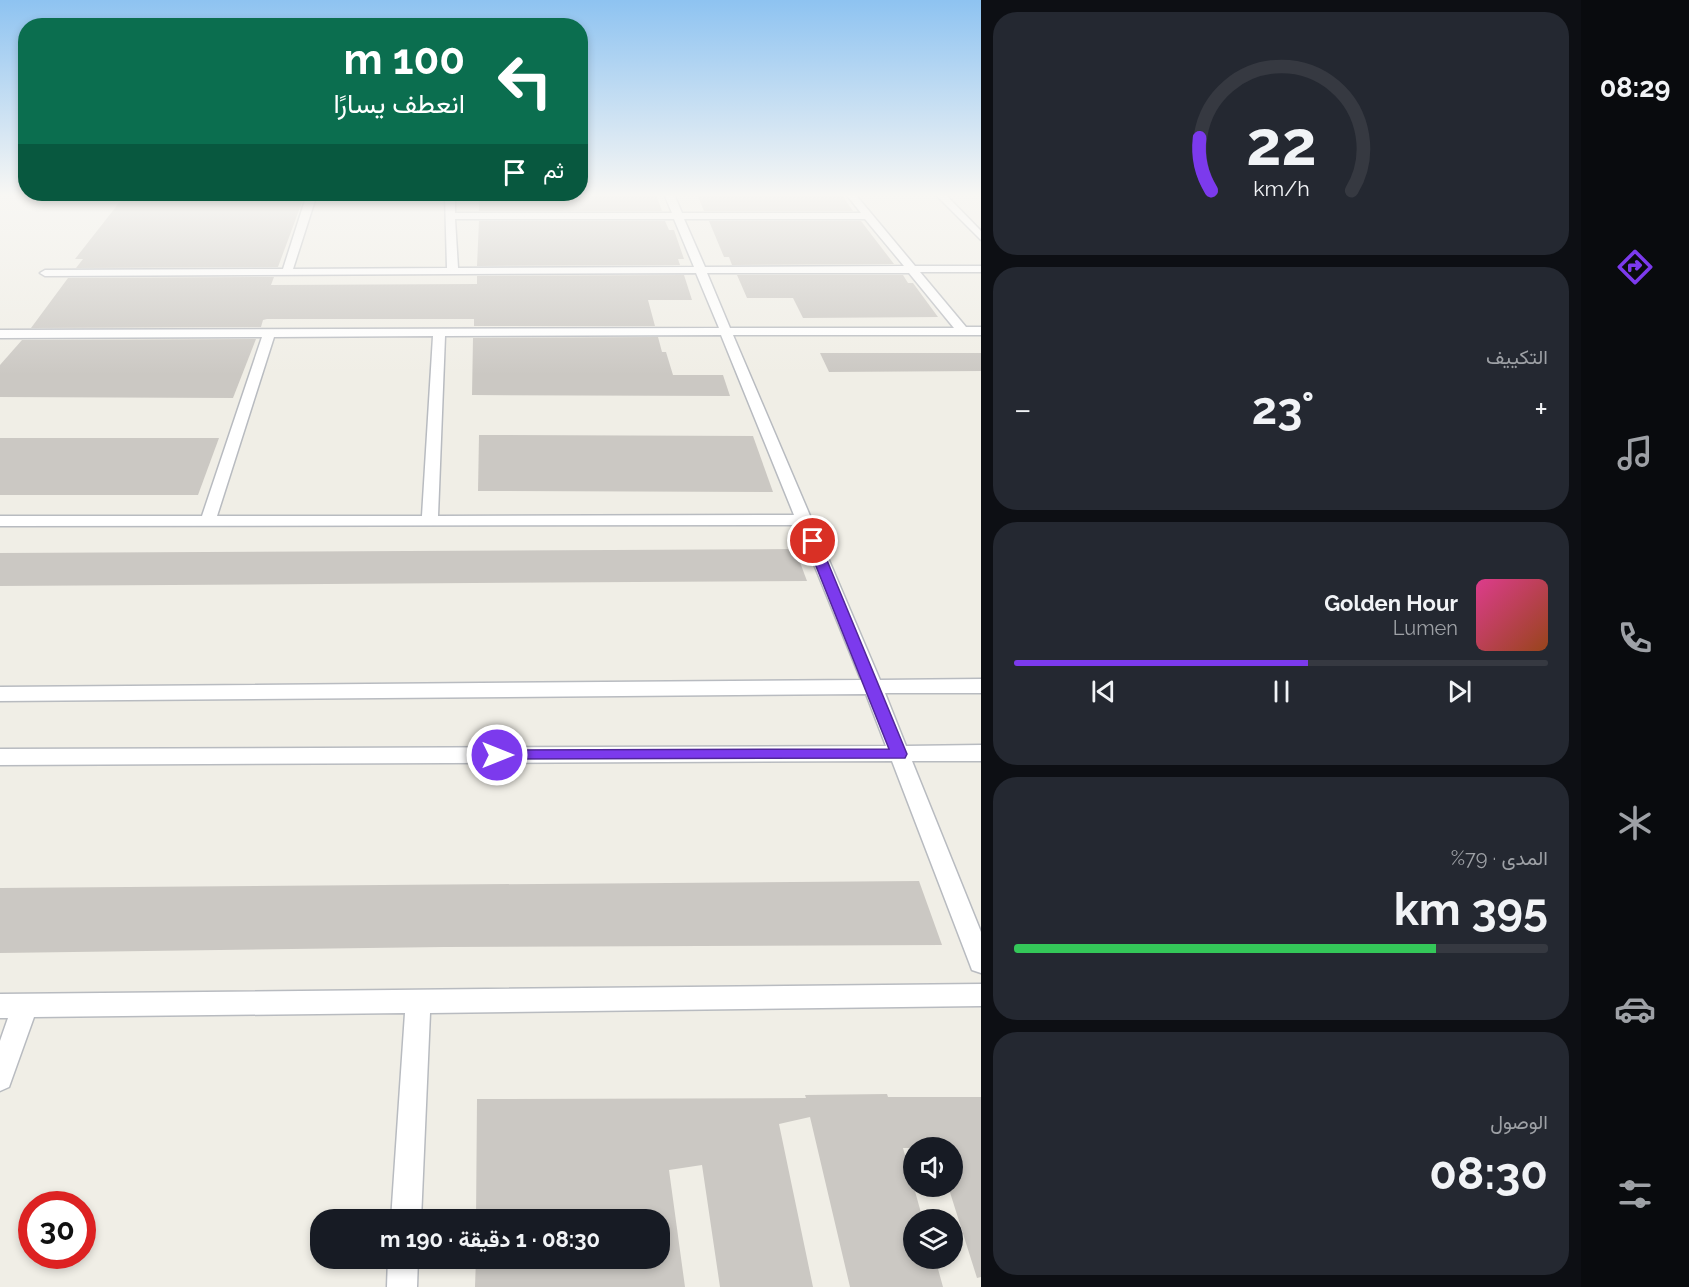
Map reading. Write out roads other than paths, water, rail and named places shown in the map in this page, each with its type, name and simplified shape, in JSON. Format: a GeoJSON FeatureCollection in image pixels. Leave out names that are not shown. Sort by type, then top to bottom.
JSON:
{"type":"FeatureCollection","features":[{"type":"Feature","properties":{"kind":"street"},"geometry":{"type":"LineString","coordinates":[[287,272],[293,254]]}},
{"type":"Feature","properties":{"kind":"street"},"geometry":{"type":"LineString","coordinates":[[452,254],[453,272]]}},
{"type":"Feature","properties":{"kind":"street"},"geometry":{"type":"LineString","coordinates":[[693,254],[873,687],[981,962]]}},
{"type":"Feature","properties":{"kind":"street"},"geometry":{"type":"LineString","coordinates":[[899,254],[963,331]]}},
{"type":"Feature","properties":{"kind":"street"},"geometry":{"type":"LineString","coordinates":[[45,273],[981,269]]}},
{"type":"Feature","properties":{"kind":"street"},"geometry":{"type":"LineString","coordinates":[[0,334],[981,331]]}},
{"type":"Feature","properties":{"kind":"street"},"geometry":{"type":"LineString","coordinates":[[208,521],[269,333]]}},
{"type":"Feature","properties":{"kind":"street"},"geometry":{"type":"LineString","coordinates":[[430,521],[439,333]]}},
{"type":"Feature","properties":{"kind":"street"},"geometry":{"type":"LineString","coordinates":[[0,521],[804,520]]}},
{"type":"Feature","properties":{"kind":"street"},"geometry":{"type":"LineString","coordinates":[[0,694],[981,686]]}},
{"type":"Feature","properties":{"kind":"street"},"geometry":{"type":"LineString","coordinates":[[0,757],[981,753]]}},
{"type":"Feature","properties":{"kind":"street"},"geometry":{"type":"LineString","coordinates":[[0,1006],[981,995]]}},
{"type":"Feature","properties":{"kind":"street"},"geometry":{"type":"LineString","coordinates":[[407,1209],[418,1002]]}},
{"type":"Feature","properties":{"kind":"street"},"geometry":{"type":"LineString","coordinates":[[0,1078],[26,1006]]}},
{"type":"Feature","properties":{"kind":"street"},"geometry":{"type":"LineString","coordinates":[[402,1287],[403,1269]]}}]}
